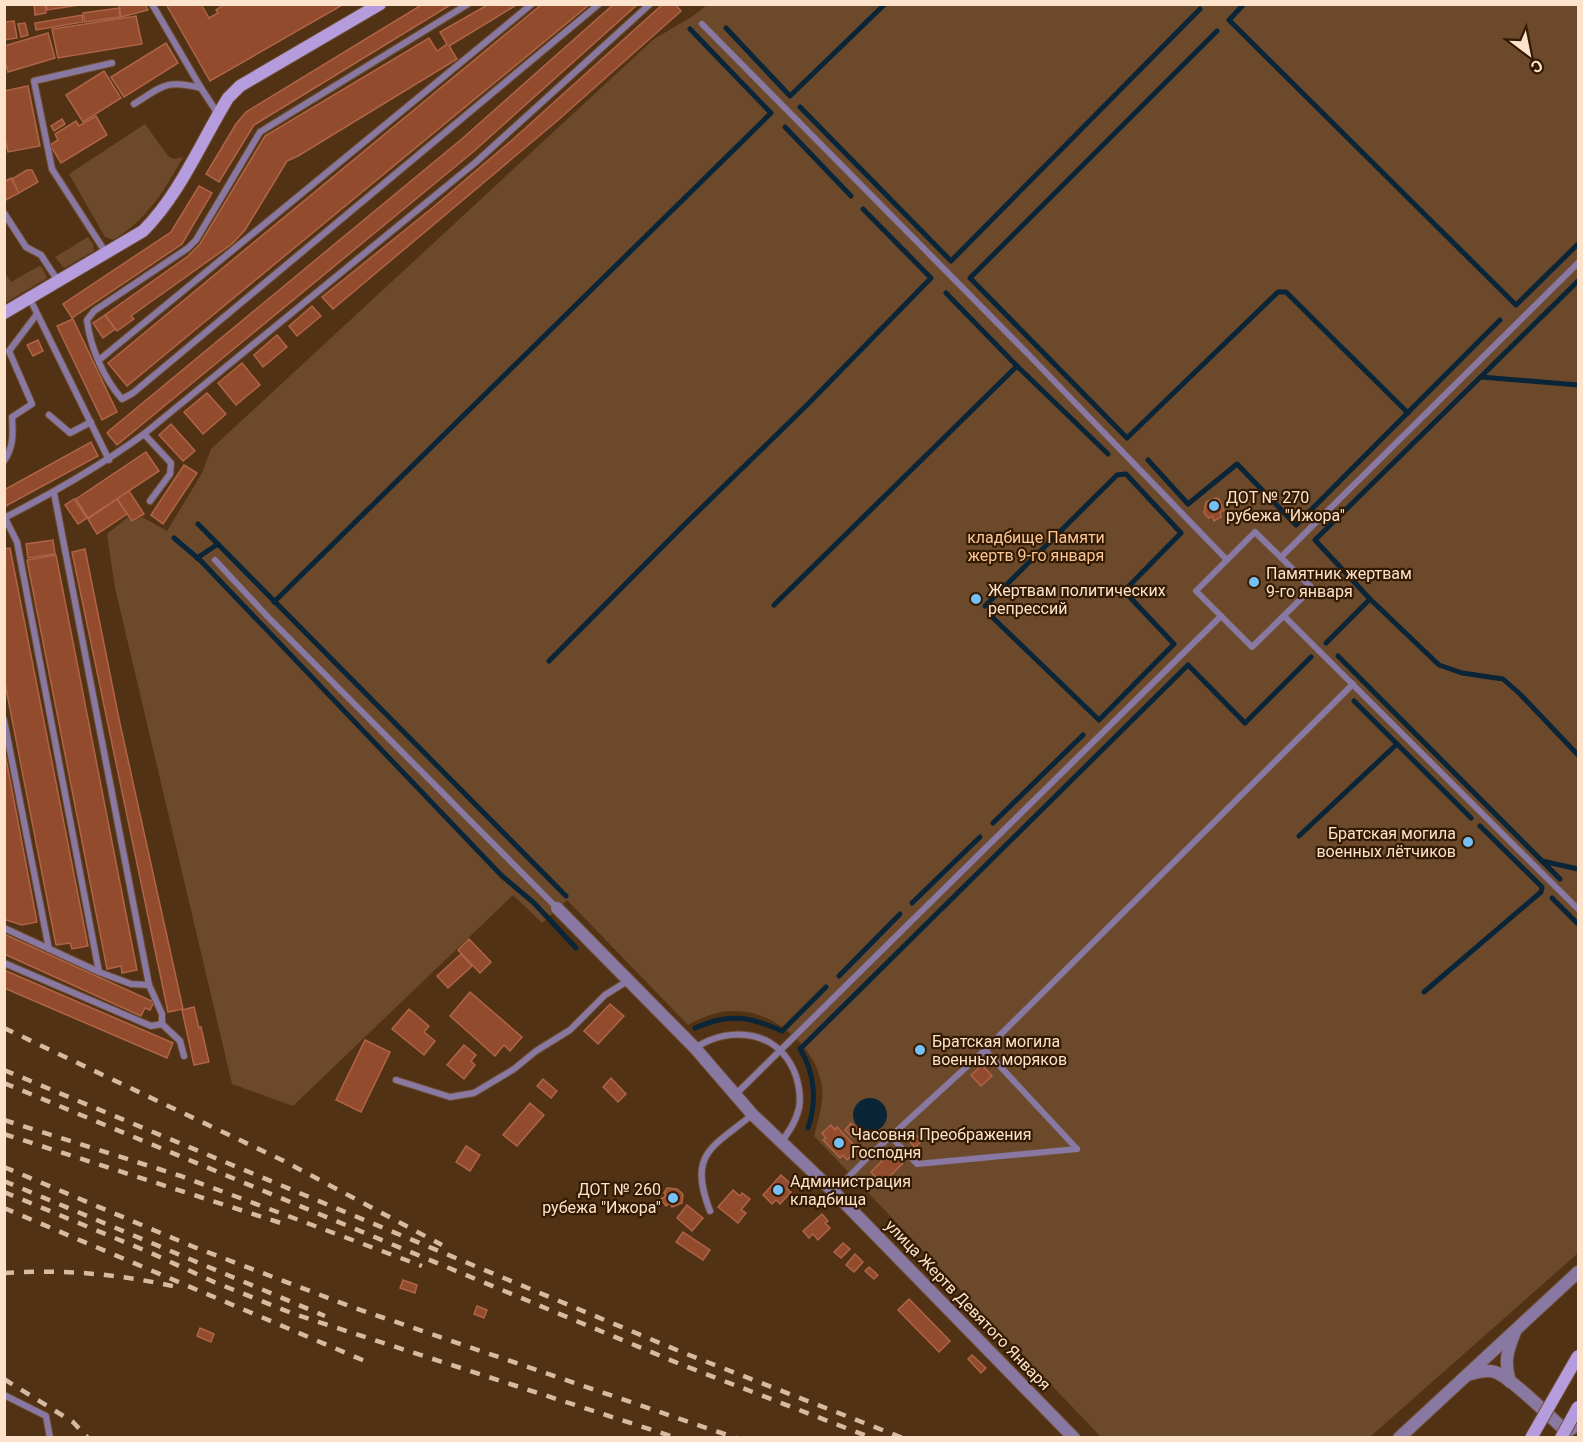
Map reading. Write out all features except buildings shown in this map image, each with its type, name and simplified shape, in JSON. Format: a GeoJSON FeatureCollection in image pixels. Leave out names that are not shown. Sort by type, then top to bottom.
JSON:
{"type":"FeatureCollection","features":[{"type":"Feature","properties":{"kind":"street"},"geometry":{"type":"LineString","coordinates":[[4,314],[143,231],[157,217],[228,98],[240,86],[380,4]]}},
{"type":"Feature","properties":{"kind":"street","name":"улица Жертв Девятого Января"},"geometry":{"type":"LineString","coordinates":[[557,908],[695,1048],[752,1114],[834,1192],[1074,1437]]}},
{"type":"Feature","properties":{"kind":"street"},"geometry":{"type":"LineString","coordinates":[[1399,1437],[1578,1272]]}},
{"type":"Feature","properties":{"kind":"street"},"geometry":{"type":"LineString","coordinates":[[1510,1382],[1506,1367],[1507,1353],[1517,1328]]}},
{"type":"Feature","properties":{"kind":"street"},"geometry":{"type":"LineString","coordinates":[[1532,1437],[1578,1356]]}},
{"type":"Feature","properties":{"kind":"street"},"geometry":{"type":"LineString","coordinates":[[1466,1376],[1483,1371],[1495,1372],[1571,1431],[1578,1407]]}},
{"type":"Feature","properties":{"kind":"lane"},"geometry":{"type":"LineString","coordinates":[[152,4],[218,115]]}},
{"type":"Feature","properties":{"kind":"lane"},"geometry":{"type":"LineString","coordinates":[[468,4],[260,132],[196,240],[188,248],[94,311],[87,320],[88,330],[99,360],[114,390],[122,399],[133,393],[599,4]]}},
{"type":"Feature","properties":{"kind":"lane"},"geometry":{"type":"LineString","coordinates":[[99,360],[532,4]]}},
{"type":"Feature","properties":{"kind":"lane"},"geometry":{"type":"LineString","coordinates":[[99,972],[17,542],[5,518],[54,493],[109,460],[144,434],[476,162],[650,4]]}},
{"type":"Feature","properties":{"kind":"lane"},"geometry":{"type":"LineString","coordinates":[[702,24],[1027,352],[1227,560]]}},
{"type":"Feature","properties":{"kind":"lane"},"geometry":{"type":"LineString","coordinates":[[106,254],[52,169],[34,81],[112,63]]}},
{"type":"Feature","properties":{"kind":"lane"},"geometry":{"type":"LineString","coordinates":[[134,104],[168,83],[201,88]]}},
{"type":"Feature","properties":{"kind":"lane"},"geometry":{"type":"LineString","coordinates":[[4,213],[26,247],[41,255],[58,282]]}},
{"type":"Feature","properties":{"kind":"lane"},"geometry":{"type":"LineString","coordinates":[[1281,557],[1578,263]]}},
{"type":"Feature","properties":{"kind":"lane"},"geometry":{"type":"LineString","coordinates":[[30,299],[109,460]]}},
{"type":"Feature","properties":{"kind":"lane"},"geometry":{"type":"LineString","coordinates":[[4,461],[14,438],[12,417],[32,404],[9,351],[37,314]]}},
{"type":"Feature","properties":{"kind":"lane"},"geometry":{"type":"LineString","coordinates":[[49,416],[70,433],[91,422]]}},
{"type":"Feature","properties":{"kind":"lane"},"geometry":{"type":"LineString","coordinates":[[144,434],[171,463],[170,474],[150,501]]}},
{"type":"Feature","properties":{"kind":"lane"},"geometry":{"type":"LineString","coordinates":[[54,493],[149,986],[162,1014],[162,1024],[180,1041],[184,1056]]}},
{"type":"Feature","properties":{"kind":"lane"},"geometry":{"type":"LineString","coordinates":[[1255,532],[1281,557],[1312,588],[1252,648],[1196,591],[1255,532]]}},
{"type":"Feature","properties":{"kind":"lane"},"geometry":{"type":"LineString","coordinates":[[215,560],[268,617],[557,908]]}},
{"type":"Feature","properties":{"kind":"lane"},"geometry":{"type":"LineString","coordinates":[[735,1095],[1221,616]]}},
{"type":"Feature","properties":{"kind":"lane"},"geometry":{"type":"LineString","coordinates":[[1284,616],[1578,909]]}},
{"type":"Feature","properties":{"kind":"lane"},"geometry":{"type":"LineString","coordinates":[[834,1192],[868,1157],[985,1050],[1353,684]]}},
{"type":"Feature","properties":{"kind":"lane"},"geometry":{"type":"LineString","coordinates":[[4,720],[49,949]]}},
{"type":"Feature","properties":{"kind":"lane"},"geometry":{"type":"LineString","coordinates":[[4,928],[99,972],[131,984],[149,986]]}},
{"type":"Feature","properties":{"kind":"lane"},"geometry":{"type":"LineString","coordinates":[[4,963],[151,1026],[162,1024]]}},
{"type":"Feature","properties":{"kind":"lane"},"geometry":{"type":"LineString","coordinates":[[396,1080],[450,1096],[474,1093],[514,1069],[536,1051],[570,1030],[605,995],[629,980]]}},
{"type":"Feature","properties":{"kind":"lane"},"geometry":{"type":"LineString","coordinates":[[695,1048],[715,1036],[738,1033],[761,1038],[780,1051],[792,1066],[799,1085],[799,1106],[794,1125],[782,1141]]}},
{"type":"Feature","properties":{"kind":"lane"},"geometry":{"type":"LineString","coordinates":[[891,1137],[917,1164],[1077,1149],[985,1050]]}},
{"type":"Feature","properties":{"kind":"lane"},"geometry":{"type":"LineString","coordinates":[[710,1211],[700,1181],[700,1171],[705,1156],[714,1145],[752,1114]]}},
{"type":"Feature","properties":{"kind":"lane"},"geometry":{"type":"LineString","coordinates":[[4,1395],[46,1416],[50,1437]]}},
{"type":"Feature","properties":{"kind":"green space","name":"кладбище Памяти жертв 9-го января"},"geometry":{"type":"Polygon","coordinates":[[[707,5],[1578,5],[1578,1253],[1370,1437],[1101,1437],[814,1136],[819,1118],[822,1086],[811,1057],[801,1044],[776,1023],[747,1012],[720,1012],[688,1025],[567,900],[542,923],[513,895],[293,1106],[232,1084],[115,588],[107,534],[128,517],[132,522],[142,517],[167,531],[202,473],[211,449],[654,39],[707,5]]]}},
{"type":"Feature","properties":{"kind":"green space"},"geometry":{"type":"Polygon","coordinates":[[[145,124],[168,156],[174,159],[183,157],[162,192],[145,214],[113,240],[105,237],[69,174],[145,124]]]}},
{"type":"Feature","properties":{"kind":"green space"},"geometry":{"type":"Polygon","coordinates":[[[88,237],[93,244],[94,251],[64,268],[55,257],[88,237]]]}},
{"type":"Feature","properties":{"kind":"green space"},"geometry":{"type":"Polygon","coordinates":[[[39,266],[42,267],[47,278],[5,303],[5,273],[11,282],[39,266]]]}},
{"type":"Feature","properties":{"kind":"water"},"geometry":{"type":"Polygon","coordinates":[[[870,1098],[882,1103],[887,1115],[882,1127],[870,1132],[858,1127],[853,1115],[858,1103],[870,1098]]]}},
{"type":"Feature","properties":{"kind":"waterway"},"geometry":{"type":"LineString","coordinates":[[726,28],[790,96],[885,4]]}},
{"type":"Feature","properties":{"kind":"waterway"},"geometry":{"type":"LineString","coordinates":[[1244,4],[1229,20],[1516,305],[1578,244]]}},
{"type":"Feature","properties":{"kind":"waterway"},"geometry":{"type":"LineString","coordinates":[[800,107],[951,261],[1200,9]]}},
{"type":"Feature","properties":{"kind":"waterway"},"geometry":{"type":"LineString","coordinates":[[274,602],[771,113],[690,29]]}},
{"type":"Feature","properties":{"kind":"waterway"},"geometry":{"type":"LineString","coordinates":[[1217,31],[970,278],[1127,438],[1278,292],[1286,292],[1408,413]]}},
{"type":"Feature","properties":{"kind":"waterway"},"geometry":{"type":"LineString","coordinates":[[785,127],[851,196]]}},
{"type":"Feature","properties":{"kind":"waterway"},"geometry":{"type":"LineString","coordinates":[[549,661],[808,404],[931,278],[863,209]]}},
{"type":"Feature","properties":{"kind":"waterway"},"geometry":{"type":"LineString","coordinates":[[1326,643],[1370,599],[1315,540],[1578,281]]}},
{"type":"Feature","properties":{"kind":"waterway"},"geometry":{"type":"LineString","coordinates":[[946,293],[1108,454]]}},
{"type":"Feature","properties":{"kind":"waterway"},"geometry":{"type":"LineString","coordinates":[[1148,460],[1188,504],[1237,464],[1296,525],[1500,320]]}},
{"type":"Feature","properties":{"kind":"waterway"},"geometry":{"type":"LineString","coordinates":[[774,605],[1017,366]]}},
{"type":"Feature","properties":{"kind":"waterway"},"geometry":{"type":"LineString","coordinates":[[1481,377],[1578,385]]}},
{"type":"Feature","properties":{"kind":"waterway"},"geometry":{"type":"LineString","coordinates":[[985,606],[1117,475],[1126,474],[1181,533],[1124,591],[1174,644],[1099,720],[990,615]]}},
{"type":"Feature","properties":{"kind":"waterway"},"geometry":{"type":"LineString","coordinates":[[198,524],[566,896]]}},
{"type":"Feature","properties":{"kind":"waterway"},"geometry":{"type":"LineString","coordinates":[[174,538],[200,560],[502,876],[534,903],[576,948]]}},
{"type":"Feature","properties":{"kind":"waterway"},"geometry":{"type":"LineString","coordinates":[[197,558],[218,544]]}},
{"type":"Feature","properties":{"kind":"waterway"},"geometry":{"type":"LineString","coordinates":[[1370,599],[1439,665],[1462,673],[1503,679],[1578,755]]}},
{"type":"Feature","properties":{"kind":"waterway"},"geometry":{"type":"LineString","coordinates":[[1338,656],[1560,879]]}},
{"type":"Feature","properties":{"kind":"waterway"},"geometry":{"type":"LineString","coordinates":[[808,1128],[813,1108],[813,1087],[809,1068],[800,1049],[1188,665],[1245,723],[1311,657]]}},
{"type":"Feature","properties":{"kind":"waterway"},"geometry":{"type":"LineString","coordinates":[[1354,701],[1471,818]]}},
{"type":"Feature","properties":{"kind":"waterway"},"geometry":{"type":"LineString","coordinates":[[993,823],[1083,735]]}},
{"type":"Feature","properties":{"kind":"waterway"},"geometry":{"type":"LineString","coordinates":[[1299,836],[1397,744]]}},
{"type":"Feature","properties":{"kind":"waterway"},"geometry":{"type":"LineString","coordinates":[[1424,992],[1541,892],[1542,887],[1480,826]]}},
{"type":"Feature","properties":{"kind":"waterway"},"geometry":{"type":"LineString","coordinates":[[912,903],[980,837]]}},
{"type":"Feature","properties":{"kind":"waterway"},"geometry":{"type":"LineString","coordinates":[[1542,861],[1578,869]]}},
{"type":"Feature","properties":{"kind":"waterway"},"geometry":{"type":"LineString","coordinates":[[1552,898],[1578,924]]}},
{"type":"Feature","properties":{"kind":"waterway"},"geometry":{"type":"LineString","coordinates":[[839,976],[900,914]]}},
{"type":"Feature","properties":{"kind":"waterway"},"geometry":{"type":"LineString","coordinates":[[695,1028],[718,1020],[738,1018],[759,1022],[782,1031],[826,987]]}},
{"type":"Feature","properties":{"kind":"railway"},"geometry":{"type":"LineString","coordinates":[[4,1028],[284,1161],[442,1245]]}},
{"type":"Feature","properties":{"kind":"railway"},"geometry":{"type":"LineString","coordinates":[[4,1070],[684,1353],[903,1438]]}},
{"type":"Feature","properties":{"kind":"railway"},"geometry":{"type":"LineString","coordinates":[[4,1083],[680,1364],[872,1438]]}},
{"type":"Feature","properties":{"kind":"railway"},"geometry":{"type":"LineString","coordinates":[[4,1120],[181,1176],[422,1266]]}},
{"type":"Feature","properties":{"kind":"railway"},"geometry":{"type":"LineString","coordinates":[[4,1134],[284,1224]]}},
{"type":"Feature","properties":{"kind":"railway"},"geometry":{"type":"LineString","coordinates":[[4,1167],[194,1247],[352,1307],[736,1438]]}},
{"type":"Feature","properties":{"kind":"railway"},"geometry":{"type":"LineString","coordinates":[[4,1181],[325,1316]]}},
{"type":"Feature","properties":{"kind":"railway"},"geometry":{"type":"LineString","coordinates":[[4,1192],[294,1314],[677,1438]]}},
{"type":"Feature","properties":{"kind":"railway"},"geometry":{"type":"LineString","coordinates":[[4,1208],[372,1364]]}},
{"type":"Feature","properties":{"kind":"railway"},"geometry":{"type":"LineString","coordinates":[[4,1273],[91,1274],[177,1287]]}},
{"type":"Feature","properties":{"kind":"railway"},"geometry":{"type":"LineString","coordinates":[[4,1379],[73,1422],[88,1438]]}},
{"type":"Feature","properties":{"kind":"place","name":"ДОТ № 270 рубежа \"Ижора\""},"geometry":{"type":"Point","coordinates":[1214,506]}},
{"type":"Feature","properties":{"kind":"place","name":"Памятник жертвам 9-го января"},"geometry":{"type":"Point","coordinates":[1254,582]}},
{"type":"Feature","properties":{"kind":"place","name":"Жертвам политических репрессий"},"geometry":{"type":"Point","coordinates":[976,599]}},
{"type":"Feature","properties":{"kind":"place","name":"Братская могила военных лётчиков"},"geometry":{"type":"Point","coordinates":[1468,842]}},
{"type":"Feature","properties":{"kind":"place","name":"Братская могила военных моряков"},"geometry":{"type":"Point","coordinates":[920,1050]}},
{"type":"Feature","properties":{"kind":"place","name":"Часовня Преображения Господня"},"geometry":{"type":"Point","coordinates":[839,1143]}},
{"type":"Feature","properties":{"kind":"place","name":"Администрация кладбища"},"geometry":{"type":"Point","coordinates":[778,1190]}},
{"type":"Feature","properties":{"kind":"place","name":"ДОТ № 260 рубежа \"Ижора\""},"geometry":{"type":"Point","coordinates":[673,1198]}}]}
